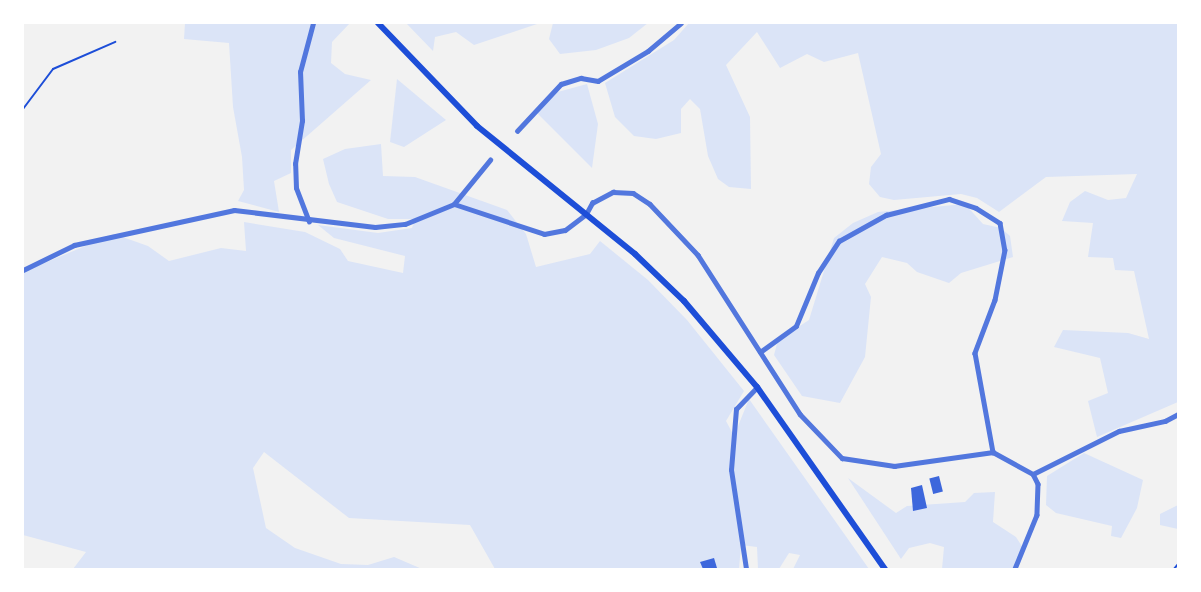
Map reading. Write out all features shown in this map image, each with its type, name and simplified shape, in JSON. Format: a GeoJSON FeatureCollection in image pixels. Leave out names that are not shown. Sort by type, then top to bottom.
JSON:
{"type":"FeatureCollection","features":[{"type":"Feature","properties":{"kind":"main road"},"geometry":{"type":"LineString","coordinates":[[378,23],[477,126],[586,214],[684,300],[757,387],[885,569]]}},
{"type":"Feature","properties":{"kind":"street"},"geometry":{"type":"LineString","coordinates":[[309,222],[296,188],[295,164],[302,121],[300,72],[313,23]]}},
{"type":"Feature","properties":{"kind":"street"},"geometry":{"type":"LineString","coordinates":[[517,131],[561,85],[581,78],[598,81],[648,51],[681,23]]}},
{"type":"Feature","properties":{"kind":"street"},"geometry":{"type":"LineString","coordinates":[[23,270],[74,245],[233,210],[309,222],[390,227],[454,204],[490,160]]}},
{"type":"Feature","properties":{"kind":"street"},"geometry":{"type":"LineString","coordinates":[[454,204],[544,234],[565,230],[586,214],[592,203],[614,192],[632,193],[650,204],[698,255],[800,414],[842,458],[894,467],[993,452],[1033,474]]}},
{"type":"Feature","properties":{"kind":"street"},"geometry":{"type":"LineString","coordinates":[[760,352],[796,326],[818,273],[839,241],[886,215],[948,199],[976,208],[1000,223],[1005,250],[995,300],[975,354],[993,452]]}},
{"type":"Feature","properties":{"kind":"street"},"geometry":{"type":"LineString","coordinates":[[746,569],[731,470],[736,409],[757,387]]}},
{"type":"Feature","properties":{"kind":"street"},"geometry":{"type":"LineString","coordinates":[[1033,474],[1119,430],[1165,421],[1178,414]]}},
{"type":"Feature","properties":{"kind":"street"},"geometry":{"type":"LineString","coordinates":[[1015,569],[1037,515],[1033,474]]}},
{"type":"Feature","properties":{"kind":"path"},"geometry":{"type":"LineString","coordinates":[[23,109],[53,69],[115,42]]}},
{"type":"Feature","properties":{"kind":"path"},"geometry":{"type":"LineString","coordinates":[[1174,569],[1178,564]]}},
{"type":"Feature","properties":{"kind":"shaded area"},"geometry":{"type":"Polygon","coordinates":[[[185,23],[350,23],[332,42],[331,63],[345,74],[371,80],[291,150],[291,173],[274,181],[279,212],[238,201],[244,190],[242,157],[233,107],[229,43],[184,39],[185,23]]]}},
{"type":"Feature","properties":{"kind":"shaded area"},"geometry":{"type":"Polygon","coordinates":[[[406,23],[540,23],[474,45],[456,32],[435,37],[433,51],[406,23]]]}},
{"type":"Feature","properties":{"kind":"shaded area"},"geometry":{"type":"Polygon","coordinates":[[[553,23],[648,23],[629,38],[596,50],[560,54],[549,39],[553,23]]]}},
{"type":"Feature","properties":{"kind":"shaded area"},"geometry":{"type":"Polygon","coordinates":[[[689,23],[1178,23],[1178,402],[1097,437],[1088,401],[1108,393],[1100,358],[1054,347],[1063,330],[1128,333],[1149,339],[1134,271],[1115,270],[1113,258],[1088,257],[1093,223],[1062,221],[1070,202],[1085,191],[1108,200],[1126,198],[1137,174],[1046,177],[999,212],[977,198],[961,194],[894,200],[880,197],[869,184],[871,167],[881,154],[858,53],[824,62],[807,54],[780,68],[757,32],[726,65],[750,117],[751,189],[729,187],[718,179],[708,156],[700,109],[690,99],[681,109],[681,133],[656,139],[634,136],[615,117],[605,83],[674,40],[689,23]]]}},
{"type":"Feature","properties":{"kind":"shaded area"},"geometry":{"type":"Polygon","coordinates":[[[397,79],[446,120],[404,147],[390,142],[397,79]]]}},
{"type":"Feature","properties":{"kind":"shaded area"},"geometry":{"type":"Polygon","coordinates":[[[587,84],[598,124],[592,168],[537,113],[554,93],[587,84]]]}},
{"type":"Feature","properties":{"kind":"shaded area"},"geometry":{"type":"Polygon","coordinates":[[[381,144],[383,176],[415,177],[507,210],[526,234],[536,267],[590,254],[600,241],[648,280],[687,320],[744,391],[726,421],[734,436],[749,399],[869,569],[793,569],[800,555],[789,553],[779,569],[758,569],[757,547],[741,545],[739,569],[495,569],[470,525],[349,518],[264,452],[253,468],[266,528],[295,548],[341,564],[368,565],[394,557],[422,569],[73,569],[86,552],[23,535],[23,272],[114,234],[148,246],[169,261],[221,248],[246,251],[244,222],[305,232],[340,249],[348,261],[403,273],[405,256],[334,238],[318,225],[378,233],[412,228],[415,219],[388,219],[337,202],[329,184],[323,159],[345,149],[381,144]]]}},
{"type":"Feature","properties":{"kind":"shaded area"},"geometry":{"type":"Polygon","coordinates":[[[965,204],[983,224],[1001,228],[1010,236],[1013,257],[961,273],[949,283],[917,272],[907,263],[882,257],[865,284],[871,297],[865,357],[840,403],[802,396],[774,355],[778,340],[809,320],[834,238],[853,223],[878,212],[965,204]]]}},
{"type":"Feature","properties":{"kind":"shaded area"},"geometry":{"type":"Polygon","coordinates":[[[1084,453],[1143,480],[1137,508],[1121,538],[1111,536],[1112,526],[1056,513],[1046,505],[1047,476],[1084,453]]]}},
{"type":"Feature","properties":{"kind":"shaded area"},"geometry":{"type":"Polygon","coordinates":[[[848,478],[896,513],[907,506],[965,502],[974,493],[995,492],[993,522],[1016,537],[1023,548],[1017,569],[942,569],[944,547],[930,543],[909,548],[901,559],[848,478]]]}},
{"type":"Feature","properties":{"kind":"shaded area"},"geometry":{"type":"Polygon","coordinates":[[[1178,505],[1178,529],[1160,525],[1160,514],[1178,505]]]}},
{"type":"Feature","properties":{"kind":"building"},"geometry":{"type":"Polygon","coordinates":[[[939,476],[943,492],[933,494],[929,478],[939,476]]]}},
{"type":"Feature","properties":{"kind":"building"},"geometry":{"type":"Polygon","coordinates":[[[922,485],[927,508],[913,511],[911,488],[922,485]]]}},
{"type":"Feature","properties":{"kind":"building"},"geometry":{"type":"Polygon","coordinates":[[[714,558],[717,568],[703,569],[700,562],[714,558]]]}}]}
